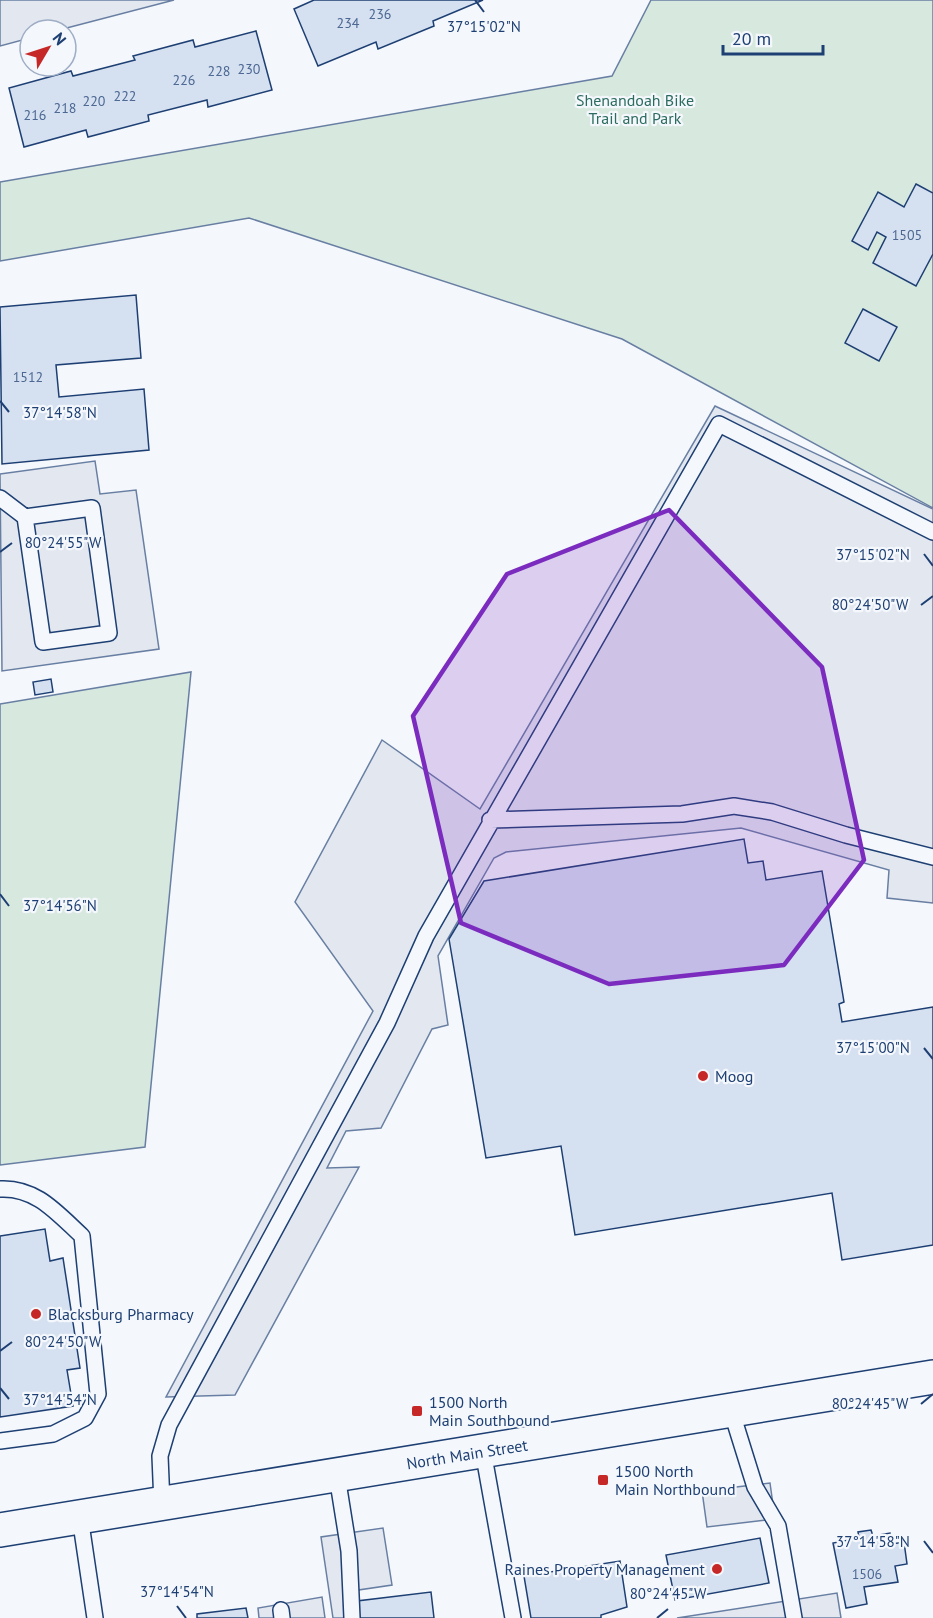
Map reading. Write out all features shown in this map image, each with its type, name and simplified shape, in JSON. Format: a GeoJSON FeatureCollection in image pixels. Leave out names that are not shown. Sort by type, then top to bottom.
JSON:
{"type":"FeatureCollection","features":[{"type":"Feature","properties":{"kind":"main road","name":"North Main Street"},"geometry":{"type":"LineString","coordinates":[[0,1530],[933,1377]]}},
{"type":"Feature","properties":{"kind":"lane"},"geometry":{"type":"LineString","coordinates":[[162,1504],[160,1456],[169,1425],[387,1023],[426,936],[490,820],[718,424],[933,532]]}},
{"type":"Feature","properties":{"kind":"lane"},"geometry":{"type":"LineString","coordinates":[[0,498],[25,517],[43,642],[109,633],[92,508],[25,517]]}},
{"type":"Feature","properties":{"kind":"lane"},"geometry":{"type":"LineString","coordinates":[[490,820],[584,819],[682,814],[734,806],[772,812],[846,835],[933,856]]}},
{"type":"Feature","properties":{"kind":"lane"},"geometry":{"type":"LineString","coordinates":[[0,1189],[18,1188],[46,1204],[82,1236],[98,1394],[85,1418],[53,1434],[0,1441]]}},
{"type":"Feature","properties":{"kind":"lane"},"geometry":{"type":"LineString","coordinates":[[732,1410],[755,1487],[778,1527],[794,1618]]}},
{"type":"Feature","properties":{"kind":"lane"},"geometry":{"type":"LineString","coordinates":[[483,1451],[513,1618]]}},
{"type":"Feature","properties":{"kind":"lane"},"geometry":{"type":"LineString","coordinates":[[337,1476],[349,1551],[352,1618]]}},
{"type":"Feature","properties":{"kind":"lane"},"geometry":{"type":"LineString","coordinates":[[80,1517],[94,1618]]}},
{"type":"Feature","properties":{"kind":"highlighted area"},"geometry":{"type":"Polygon","coordinates":[[[669,510],[822,667],[864,860],[784,965],[609,984],[461,923],[413,716],[507,574],[669,510]]]}},
{"type":"Feature","properties":{"kind":"green space","name":"Shenandoah Bike Trail and Park"},"geometry":{"type":"Polygon","coordinates":[[[651,0],[933,0],[933,508],[622,339],[249,218],[0,261],[0,182],[612,76],[651,0]]]}},
{"type":"Feature","properties":{"kind":"green space"},"geometry":{"type":"Polygon","coordinates":[[[191,672],[145,1147],[0,1165],[0,704],[191,672]]]}},
{"type":"Feature","properties":{"kind":"shaded area"},"geometry":{"type":"Polygon","coordinates":[[[0,0],[174,0],[78,25],[78,18],[18,18],[18,41],[0,46],[0,0]]]}},
{"type":"Feature","properties":{"kind":"shaded area"},"geometry":{"type":"Polygon","coordinates":[[[715,406],[933,509],[933,903],[887,898],[889,870],[741,828],[506,852],[494,858],[438,956],[448,1025],[432,1029],[381,1128],[346,1131],[327,1168],[359,1167],[235,1395],[166,1397],[373,1011],[295,902],[382,740],[480,809],[715,406]]]}},
{"type":"Feature","properties":{"kind":"shaded area"},"geometry":{"type":"Polygon","coordinates":[[[95,461],[100,494],[136,490],[159,649],[2,671],[0,474],[95,461]]]}},
{"type":"Feature","properties":{"kind":"shaded area"},"geometry":{"type":"Polygon","coordinates":[[[770,1483],[775,1519],[707,1527],[702,1491],[770,1483]]]}},
{"type":"Feature","properties":{"kind":"shaded area"},"geometry":{"type":"Polygon","coordinates":[[[383,1528],[392,1585],[352,1591],[356,1618],[333,1618],[321,1537],[383,1528]]]}},
{"type":"Feature","properties":{"kind":"shaded area"},"geometry":{"type":"Polygon","coordinates":[[[837,1593],[841,1618],[677,1618],[837,1593]]]}},
{"type":"Feature","properties":{"kind":"shaded area"},"geometry":{"type":"Polygon","coordinates":[[[322,1597],[325,1618],[259,1618],[258,1608],[322,1597]]]}},
{"type":"Feature","properties":{"kind":"building"},"geometry":{"type":"Polygon","coordinates":[[[314,0],[483,0],[433,21],[434,26],[378,49],[376,42],[318,66],[294,9],[314,0]]]}},
{"type":"Feature","properties":{"kind":"building"},"geometry":{"type":"Polygon","coordinates":[[[256,31],[272,90],[208,107],[207,100],[148,115],[149,121],[88,137],[86,130],[24,147],[9,88],[45,78],[78,78],[78,75],[135,60],[133,56],[193,40],[195,47],[256,31]]]}},
{"type":"Feature","properties":{"kind":"building"},"geometry":{"type":"Polygon","coordinates":[[[916,184],[933,193],[933,254],[916,286],[873,263],[886,237],[877,232],[868,250],[852,241],[878,192],[904,207],[916,184]]]}},
{"type":"Feature","properties":{"kind":"building"},"geometry":{"type":"Polygon","coordinates":[[[136,295],[141,358],[56,365],[59,397],[144,389],[149,450],[2,464],[0,307],[136,295]]]}},
{"type":"Feature","properties":{"kind":"building"},"geometry":{"type":"Polygon","coordinates":[[[863,309],[897,327],[879,361],[845,343],[863,309]]]}},
{"type":"Feature","properties":{"kind":"building"},"geometry":{"type":"Polygon","coordinates":[[[51,679],[53,692],[35,695],[33,682],[51,679]]]}},
{"type":"Feature","properties":{"kind":"building","name":"Moog"},"geometry":{"type":"Polygon","coordinates":[[[744,839],[748,863],[763,861],[766,880],[822,871],[844,1002],[839,1004],[842,1022],[933,1007],[933,1245],[842,1260],[832,1193],[575,1235],[561,1146],[486,1158],[449,939],[484,881],[744,839]]]}},
{"type":"Feature","properties":{"kind":"building","name":"Blacksburg Pharmacy"},"geometry":{"type":"Polygon","coordinates":[[[45,1229],[50,1261],[63,1258],[80,1368],[67,1370],[73,1406],[0,1417],[0,1236],[45,1229]]]}},
{"type":"Feature","properties":{"kind":"building"},"geometry":{"type":"Polygon","coordinates":[[[871,1530],[873,1536],[890,1533],[892,1544],[904,1542],[907,1564],[895,1566],[898,1582],[864,1587],[867,1604],[846,1608],[833,1543],[859,1538],[858,1532],[871,1530]]]}},
{"type":"Feature","properties":{"kind":"building","name":"Raines Property Management"},"geometry":{"type":"Polygon","coordinates":[[[760,1538],[769,1583],[675,1600],[666,1555],[760,1538]]]}},
{"type":"Feature","properties":{"kind":"building"},"geometry":{"type":"Polygon","coordinates":[[[620,1561],[627,1607],[601,1615],[601,1618],[531,1618],[524,1576],[620,1561]]]}},
{"type":"Feature","properties":{"kind":"building"},"geometry":{"type":"Polygon","coordinates":[[[431,1592],[434,1618],[359,1618],[357,1601],[431,1592]]]}},
{"type":"Feature","properties":{"kind":"building"},"geometry":{"type":"Polygon","coordinates":[[[246,1608],[248,1618],[197,1618],[197,1614],[246,1608]]]}},
{"type":"Feature","properties":{"kind":"place","name":"Moog"},"geometry":{"type":"Point","coordinates":[703,1076]}},
{"type":"Feature","properties":{"kind":"place","name":"Blacksburg Pharmacy"},"geometry":{"type":"Point","coordinates":[36,1314]}},
{"type":"Feature","properties":{"kind":"place","name":"1500 North Main Southbound"},"geometry":{"type":"Point","coordinates":[417,1411]}},
{"type":"Feature","properties":{"kind":"place","name":"1500 North Main Northbound"},"geometry":{"type":"Point","coordinates":[603,1480]}},
{"type":"Feature","properties":{"kind":"place","name":"Raines Property Management"},"geometry":{"type":"Point","coordinates":[717,1569]}}]}
